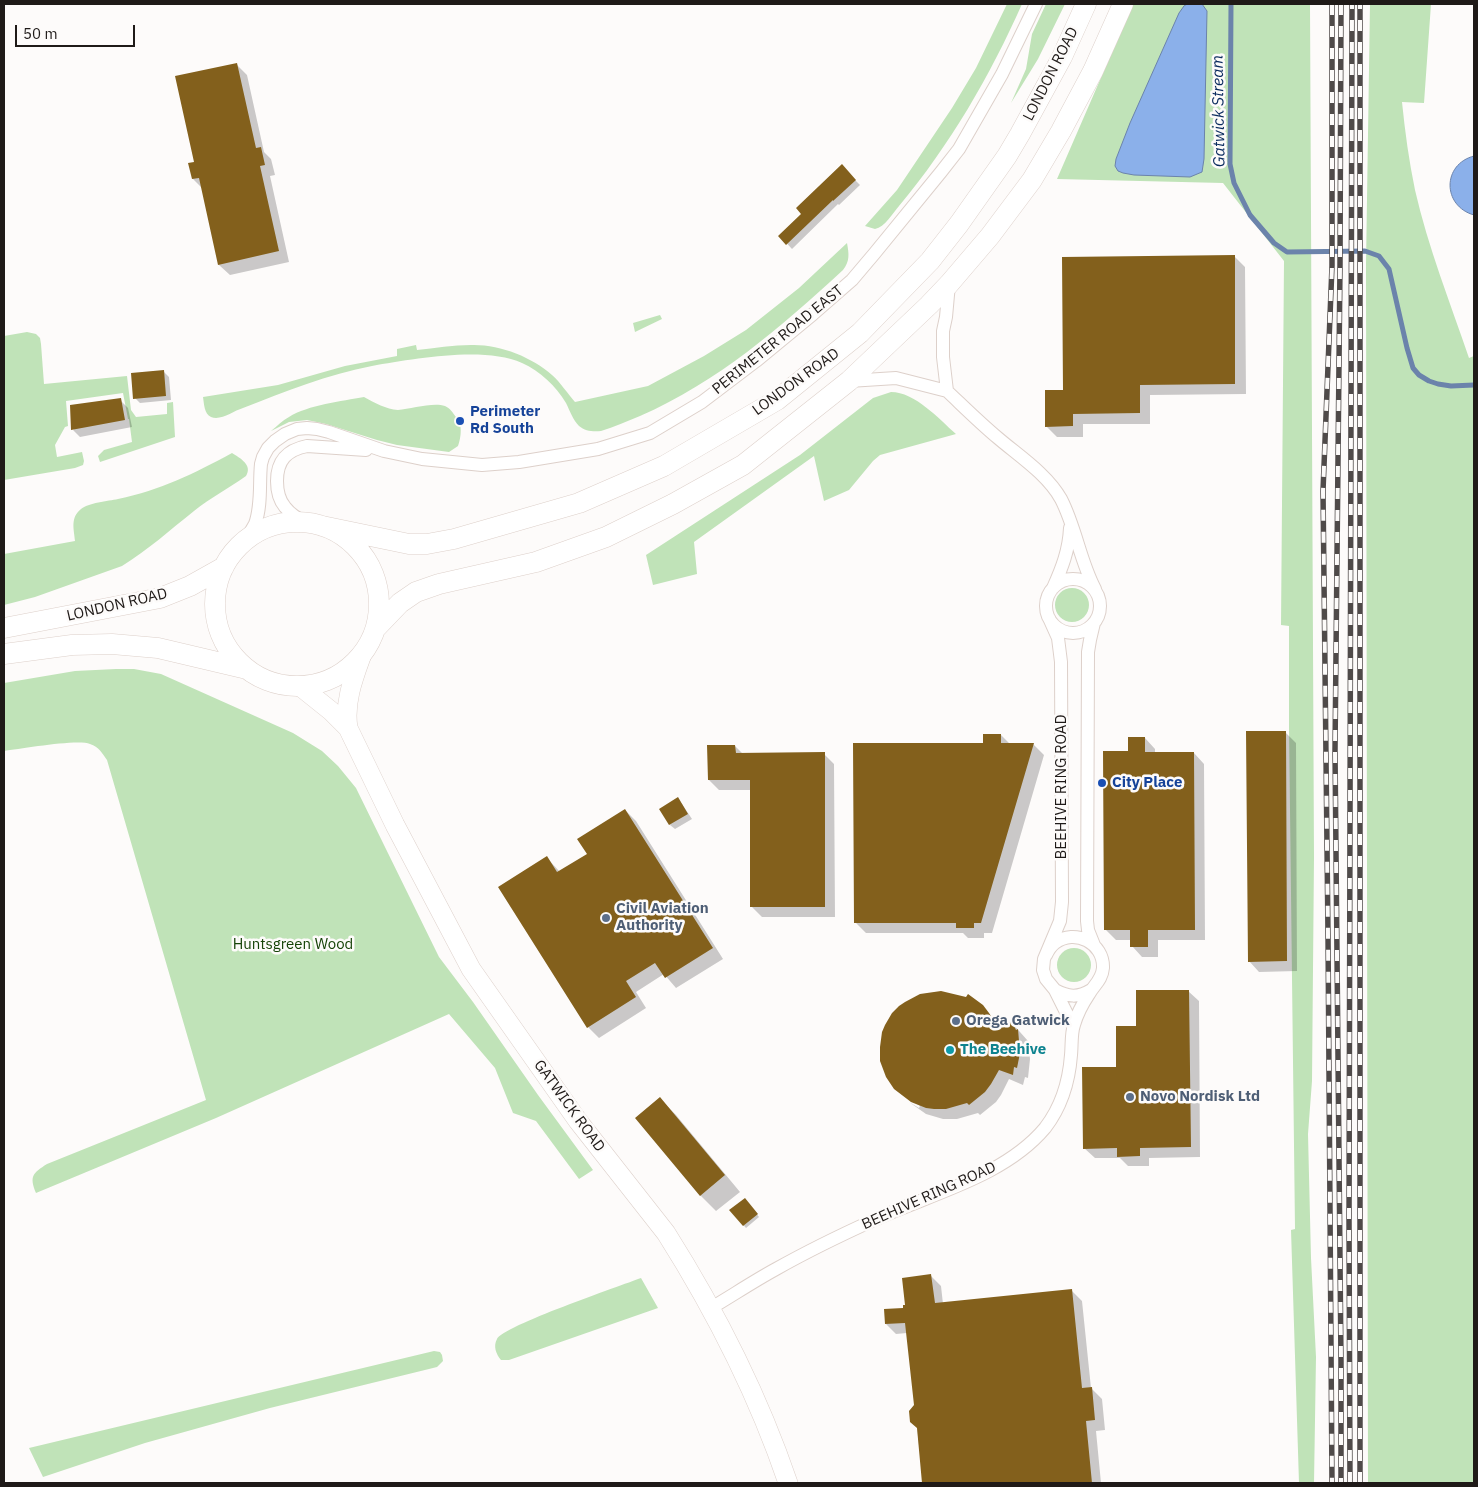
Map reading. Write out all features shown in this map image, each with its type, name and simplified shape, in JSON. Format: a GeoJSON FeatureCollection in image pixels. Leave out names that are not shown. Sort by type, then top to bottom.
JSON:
{"type":"FeatureCollection","features":[{"type":"Feature","properties":{"kind":"main road","name":"LONDON ROAD"},"geometry":{"type":"LineString","coordinates":[[315,525],[409,544],[439,542],[479,532],[579,503],[664,466],[777,400],[860,333],[930,261],[960,224],[1020,134],[1062,57],[1086,4]]}},
{"type":"Feature","properties":{"kind":"main road","name":"LONDON ROAD"},"geometry":{"type":"LineString","coordinates":[[376,628],[400,603],[416,592],[439,584],[536,562],[606,537],[673,504],[743,465],[848,381],[949,284],[990,236],[1032,180],[1061,132],[1093,71],[1123,4]]}},
{"type":"Feature","properties":{"kind":"main road"},"geometry":{"type":"LineString","coordinates":[[293,522],[315,525],[336,531],[358,546],[368,560],[375,578],[379,613],[376,628],[370,642],[361,657],[346,671],[314,685],[300,687],[280,685],[246,670],[234,657],[219,630],[215,603],[217,586],[224,566],[244,542],[257,533],[274,526],[293,522]]}},
{"type":"Feature","properties":{"kind":"main road","name":"LONDON ROAD"},"geometry":{"type":"LineString","coordinates":[[4,628],[160,598],[190,586],[224,566]]}},
{"type":"Feature","properties":{"kind":"main road","name":"LONDON ROAD"},"geometry":{"type":"LineString","coordinates":[[4,654],[72,646],[112,644],[158,648],[246,670]]}},
{"type":"Feature","properties":{"kind":"street","name":"PERIMETER ROAD EAST"},"geometry":{"type":"LineString","coordinates":[[244,542],[257,518],[260,472],[263,457],[275,441],[297,429],[317,429],[384,451],[422,459],[465,464],[500,464],[598,449],[650,433],[702,402],[813,314],[852,280],[874,254],[959,148],[1002,74],[1036,4]]}},
{"type":"Feature","properties":{"kind":"street"},"geometry":{"type":"LineString","coordinates":[[949,284],[943,331],[943,357],[947,391],[1048,482],[1060,499],[1069,519],[1088,576],[1098,596],[1099,614],[1094,623],[1084,631],[1069,633],[1054,625],[1049,618],[1046,606],[1049,594],[1065,560],[1069,544],[1069,519]]}},
{"type":"Feature","properties":{"kind":"street","name":"LONDON ROAD"},"geometry":{"type":"LineString","coordinates":[[848,381],[896,378],[947,391]]}},
{"type":"Feature","properties":{"kind":"street","name":"PERIMETER ROAD EAST"},"geometry":{"type":"LineString","coordinates":[[315,525],[294,517],[283,506],[277,486],[277,473],[283,458],[290,451],[307,446],[384,451]]}},
{"type":"Feature","properties":{"kind":"street"},"geometry":{"type":"LineString","coordinates":[[1049,594],[1056,586],[1069,580],[1083,581],[1094,590]]}},
{"type":"Feature","properties":{"kind":"street","name":"BEEHIVE RING ROAD"},"geometry":{"type":"LineString","coordinates":[[1049,618],[1058,638],[1061,662],[1062,902],[1060,920],[1043,964],[1044,974],[1048,983],[1055,990],[1073,1026]]}},
{"type":"Feature","properties":{"kind":"street","name":"BEEHIVE RING ROAD"},"geometry":{"type":"LineString","coordinates":[[711,1308],[784,1264],[876,1219],[949,1190],[1004,1162],[1025,1148],[1051,1119],[1059,1107],[1069,1074],[1073,1026],[1091,990],[1100,979],[1103,968],[1102,958],[1094,945],[1088,930],[1087,921],[1088,652],[1094,623]]}},
{"type":"Feature","properties":{"kind":"street","name":"GATWICK ROAD"},"geometry":{"type":"LineString","coordinates":[[361,657],[348,700],[346,712],[348,728],[395,825],[471,969],[578,1121],[666,1233],[711,1308],[764,1419],[788,1483]]}},
{"type":"Feature","properties":{"kind":"street","name":"GATWICK ROAD"},"geometry":{"type":"LineString","coordinates":[[300,687],[331,711],[348,728]]}},
{"type":"Feature","properties":{"kind":"street"},"geometry":{"type":"LineString","coordinates":[[1046,955],[1054,944],[1067,938],[1082,938],[1094,945]]}},
{"type":"Feature","properties":{"kind":"street"},"geometry":{"type":"LineString","coordinates":[[1055,990],[1064,995],[1073,996],[1083,995],[1091,990]]}},
{"type":"Feature","properties":{"kind":"green space"},"geometry":{"type":"Polygon","coordinates":[[[1007,4],[1022,4],[1010,31],[968,109],[918,183],[885,223],[875,229],[865,226],[897,190],[952,108],[976,68],[1007,4]]]}},
{"type":"Feature","properties":{"kind":"green space"},"geometry":{"type":"Polygon","coordinates":[[[1046,4],[1065,4],[1038,59],[1011,103],[1026,69],[1032,34],[1046,4]]]}},
{"type":"Feature","properties":{"kind":"green space"},"geometry":{"type":"Polygon","coordinates":[[[1133,4],[1310,4],[1314,857],[1312,1081],[1308,1134],[1316,1357],[1314,1483],[1299,1483],[1291,1230],[1295,1229],[1289,626],[1281,625],[1284,261],[1223,183],[1057,179],[1133,4]]]}},
{"type":"Feature","properties":{"kind":"green space"},"geometry":{"type":"Polygon","coordinates":[[[1370,4],[1431,4],[1424,103],[1402,102],[1404,124],[1415,190],[1426,232],[1469,358],[1474,356],[1474,1483],[1368,1483],[1366,264],[1370,4]]]}},
{"type":"Feature","properties":{"kind":"green space"},"geometry":{"type":"Polygon","coordinates":[[[847,243],[847,264],[843,270],[748,352],[696,387],[669,402],[640,416],[601,431],[589,431],[579,426],[557,391],[535,370],[522,363],[488,355],[427,357],[356,369],[307,384],[219,418],[209,416],[205,408],[203,397],[278,385],[345,366],[397,356],[397,349],[416,345],[417,350],[482,345],[504,349],[525,357],[544,369],[558,381],[575,402],[648,386],[704,356],[746,330],[799,288],[847,243]]]}},
{"type":"Feature","properties":{"kind":"green space"},"geometry":{"type":"Polygon","coordinates":[[[660,315],[662,319],[635,332],[633,323],[660,315]]]}},
{"type":"Feature","properties":{"kind":"green space"},"geometry":{"type":"Polygon","coordinates":[[[27,332],[36,334],[40,338],[44,384],[127,376],[131,410],[136,417],[167,414],[167,403],[173,402],[175,437],[100,462],[98,456],[104,450],[132,442],[123,393],[66,401],[68,426],[65,427],[55,445],[57,457],[82,452],[83,465],[4,480],[4,336],[27,332]]]}},
{"type":"Feature","properties":{"kind":"green space"},"geometry":{"type":"Polygon","coordinates":[[[891,392],[909,396],[918,401],[956,434],[880,455],[849,490],[824,501],[814,456],[694,542],[697,574],[653,585],[646,555],[800,455],[873,398],[891,392]]]}},
{"type":"Feature","properties":{"kind":"green space"},"geometry":{"type":"Polygon","coordinates":[[[364,397],[385,407],[398,410],[434,405],[447,407],[453,412],[460,423],[461,435],[458,446],[449,452],[397,445],[307,420],[289,422],[271,431],[287,418],[306,409],[364,397]]]}},
{"type":"Feature","properties":{"kind":"green space"},"geometry":{"type":"Polygon","coordinates":[[[232,453],[247,465],[248,472],[246,476],[200,506],[132,560],[122,566],[35,597],[4,605],[4,554],[75,541],[75,516],[84,507],[163,486],[232,453]]]}},
{"type":"Feature","properties":{"kind":"green space"},"geometry":{"type":"Polygon","coordinates":[[[1072,588],[1084,593],[1089,605],[1084,617],[1072,622],[1060,617],[1055,605],[1060,593],[1072,588]]]}},
{"type":"Feature","properties":{"kind":"green space","name":"Huntsgreen Wood"},"geometry":{"type":"Polygon","coordinates":[[[134,669],[161,674],[293,733],[322,751],[338,766],[356,788],[439,957],[593,1170],[579,1179],[536,1121],[513,1113],[495,1068],[449,1014],[216,1118],[36,1193],[33,1183],[34,1176],[38,1170],[47,1164],[206,1100],[107,760],[96,747],[83,743],[62,743],[4,751],[4,683],[75,671],[134,669]]]}},
{"type":"Feature","properties":{"kind":"green space"},"geometry":{"type":"Polygon","coordinates":[[[1074,948],[1086,953],[1091,965],[1086,977],[1074,982],[1062,977],[1057,965],[1062,953],[1074,948]]]}},
{"type":"Feature","properties":{"kind":"green space"},"geometry":{"type":"Polygon","coordinates":[[[641,1278],[658,1308],[509,1360],[501,1360],[498,1355],[495,1347],[496,1342],[504,1333],[540,1316],[641,1278]]]}},
{"type":"Feature","properties":{"kind":"green space"},"geometry":{"type":"Polygon","coordinates":[[[434,1351],[440,1352],[442,1355],[443,1361],[437,1367],[270,1408],[145,1443],[43,1477],[29,1448],[434,1351]]]}},
{"type":"Feature","properties":{"kind":"water"},"geometry":{"type":"Polygon","coordinates":[[[1188,4],[1202,4],[1207,11],[1204,159],[1202,172],[1190,177],[1134,175],[1118,171],[1115,166],[1116,159],[1130,123],[1179,13],[1188,4]]]}},
{"type":"Feature","properties":{"kind":"water"},"geometry":{"type":"Polygon","coordinates":[[[1474,156],[1474,215],[1456,203],[1450,185],[1451,176],[1456,167],[1464,160],[1474,156]]]}},
{"type":"Feature","properties":{"kind":"building"},"geometry":{"type":"Polygon","coordinates":[[[237,63],[256,148],[261,147],[265,165],[260,166],[279,251],[218,265],[199,178],[192,179],[188,163],[194,162],[175,76],[237,63]]]}},
{"type":"Feature","properties":{"kind":"building"},"geometry":{"type":"Polygon","coordinates":[[[842,164],[856,180],[786,245],[778,236],[801,214],[796,208],[842,164]]]}},
{"type":"Feature","properties":{"kind":"building"},"geometry":{"type":"Polygon","coordinates":[[[1235,255],[1235,384],[1140,385],[1140,413],[1073,414],[1073,426],[1045,427],[1045,390],[1063,390],[1062,257],[1235,255]]]}},
{"type":"Feature","properties":{"kind":"building"},"geometry":{"type":"Polygon","coordinates":[[[164,370],[166,396],[133,399],[131,373],[164,370]]]}},
{"type":"Feature","properties":{"kind":"building"},"geometry":{"type":"Polygon","coordinates":[[[121,398],[125,420],[71,430],[70,405],[121,398]]]}},
{"type":"Feature","properties":{"kind":"building"},"geometry":{"type":"Polygon","coordinates":[[[1246,731],[1286,731],[1287,961],[1248,962],[1246,731]]]}},
{"type":"Feature","properties":{"kind":"building"},"geometry":{"type":"Polygon","coordinates":[[[983,734],[1001,734],[1001,743],[1034,743],[981,923],[974,923],[974,928],[956,928],[956,923],[854,923],[853,743],[983,743],[983,734]]]}},
{"type":"Feature","properties":{"kind":"building"},"geometry":{"type":"Polygon","coordinates":[[[1128,737],[1145,737],[1145,752],[1194,752],[1195,930],[1148,930],[1148,947],[1130,947],[1130,930],[1104,930],[1103,751],[1128,751],[1128,737]]]}},
{"type":"Feature","properties":{"kind":"building"},"geometry":{"type":"Polygon","coordinates":[[[707,745],[735,745],[736,753],[825,752],[825,907],[750,907],[750,780],[708,780],[707,745]]]}},
{"type":"Feature","properties":{"kind":"building"},"geometry":{"type":"Polygon","coordinates":[[[678,797],[688,814],[669,825],[659,809],[678,797]]]}},
{"type":"Feature","properties":{"kind":"building","name":"Civil Aviation Authority"},"geometry":{"type":"Polygon","coordinates":[[[625,809],[713,948],[665,978],[655,963],[626,981],[636,997],[587,1028],[498,887],[547,856],[557,872],[587,854],[577,839],[625,809]]]}},
{"type":"Feature","properties":{"kind":"building"},"geometry":{"type":"Polygon","coordinates":[[[1136,990],[1189,990],[1191,1147],[1140,1148],[1140,1156],[1117,1157],[1117,1148],[1083,1149],[1082,1067],[1116,1067],[1116,1026],[1136,1026],[1136,990]]]}},
{"type":"Feature","properties":{"kind":"building","name":"The Beehive"},"geometry":{"type":"Polygon","coordinates":[[[941,991],[966,997],[968,994],[983,1005],[998,1027],[1012,1021],[1016,1030],[1018,1029],[1020,1053],[1017,1068],[1014,1067],[1013,1075],[999,1070],[985,1092],[969,1105],[967,1103],[946,1109],[934,1109],[911,1102],[894,1089],[886,1077],[880,1061],[880,1047],[885,1025],[899,1006],[920,994],[941,991]]]}},
{"type":"Feature","properties":{"kind":"building"},"geometry":{"type":"Polygon","coordinates":[[[660,1097],[725,1175],[700,1196],[635,1118],[660,1097]]]}},
{"type":"Feature","properties":{"kind":"building"},"geometry":{"type":"Polygon","coordinates":[[[745,1198],[758,1214],[743,1226],[729,1210],[745,1198]]]}},
{"type":"Feature","properties":{"kind":"building"},"geometry":{"type":"Polygon","coordinates":[[[931,1274],[935,1303],[1072,1289],[1082,1388],[1092,1387],[1095,1420],[1086,1421],[1092,1483],[922,1483],[917,1428],[910,1422],[909,1411],[914,1405],[905,1323],[885,1324],[884,1309],[903,1308],[903,1305],[905,1305],[902,1278],[931,1274]]]}},
{"type":"Feature","properties":{"kind":"waterway","name":"Gatwick Stream"},"geometry":{"type":"LineString","coordinates":[[1231,4],[1230,164],[1234,183],[1250,215],[1274,243],[1287,252],[1365,251],[1379,256],[1389,269],[1413,368],[1419,375],[1438,384],[1451,386],[1474,385]]}},
{"type":"Feature","properties":{"kind":"railway"},"geometry":{"type":"LineString","coordinates":[[1332,4],[1332,266],[1323,491],[1332,1483]]}},
{"type":"Feature","properties":{"kind":"railway"},"geometry":{"type":"LineString","coordinates":[[1341,4],[1335,751],[1341,1483]]}},
{"type":"Feature","properties":{"kind":"railway"},"geometry":{"type":"LineString","coordinates":[[1350,1483],[1352,4]]}},
{"type":"Feature","properties":{"kind":"railway"},"geometry":{"type":"LineString","coordinates":[[1360,4],[1360,1483]]}},
{"type":"Feature","properties":{"kind":"place","name":"Perimeter Rd South"},"geometry":{"type":"Point","coordinates":[460,421]}},
{"type":"Feature","properties":{"kind":"place","name":"City Place"},"geometry":{"type":"Point","coordinates":[1102,783]}},
{"type":"Feature","properties":{"kind":"place","name":"Civil Aviation Authority"},"geometry":{"type":"Point","coordinates":[606,918]}},
{"type":"Feature","properties":{"kind":"place","name":"Orega Gatwick"},"geometry":{"type":"Point","coordinates":[956,1021]}},
{"type":"Feature","properties":{"kind":"place","name":"The Beehive"},"geometry":{"type":"Point","coordinates":[950,1050]}},
{"type":"Feature","properties":{"kind":"place","name":"Novo Nordisk Ltd"},"geometry":{"type":"Point","coordinates":[1130,1097]}}]}
